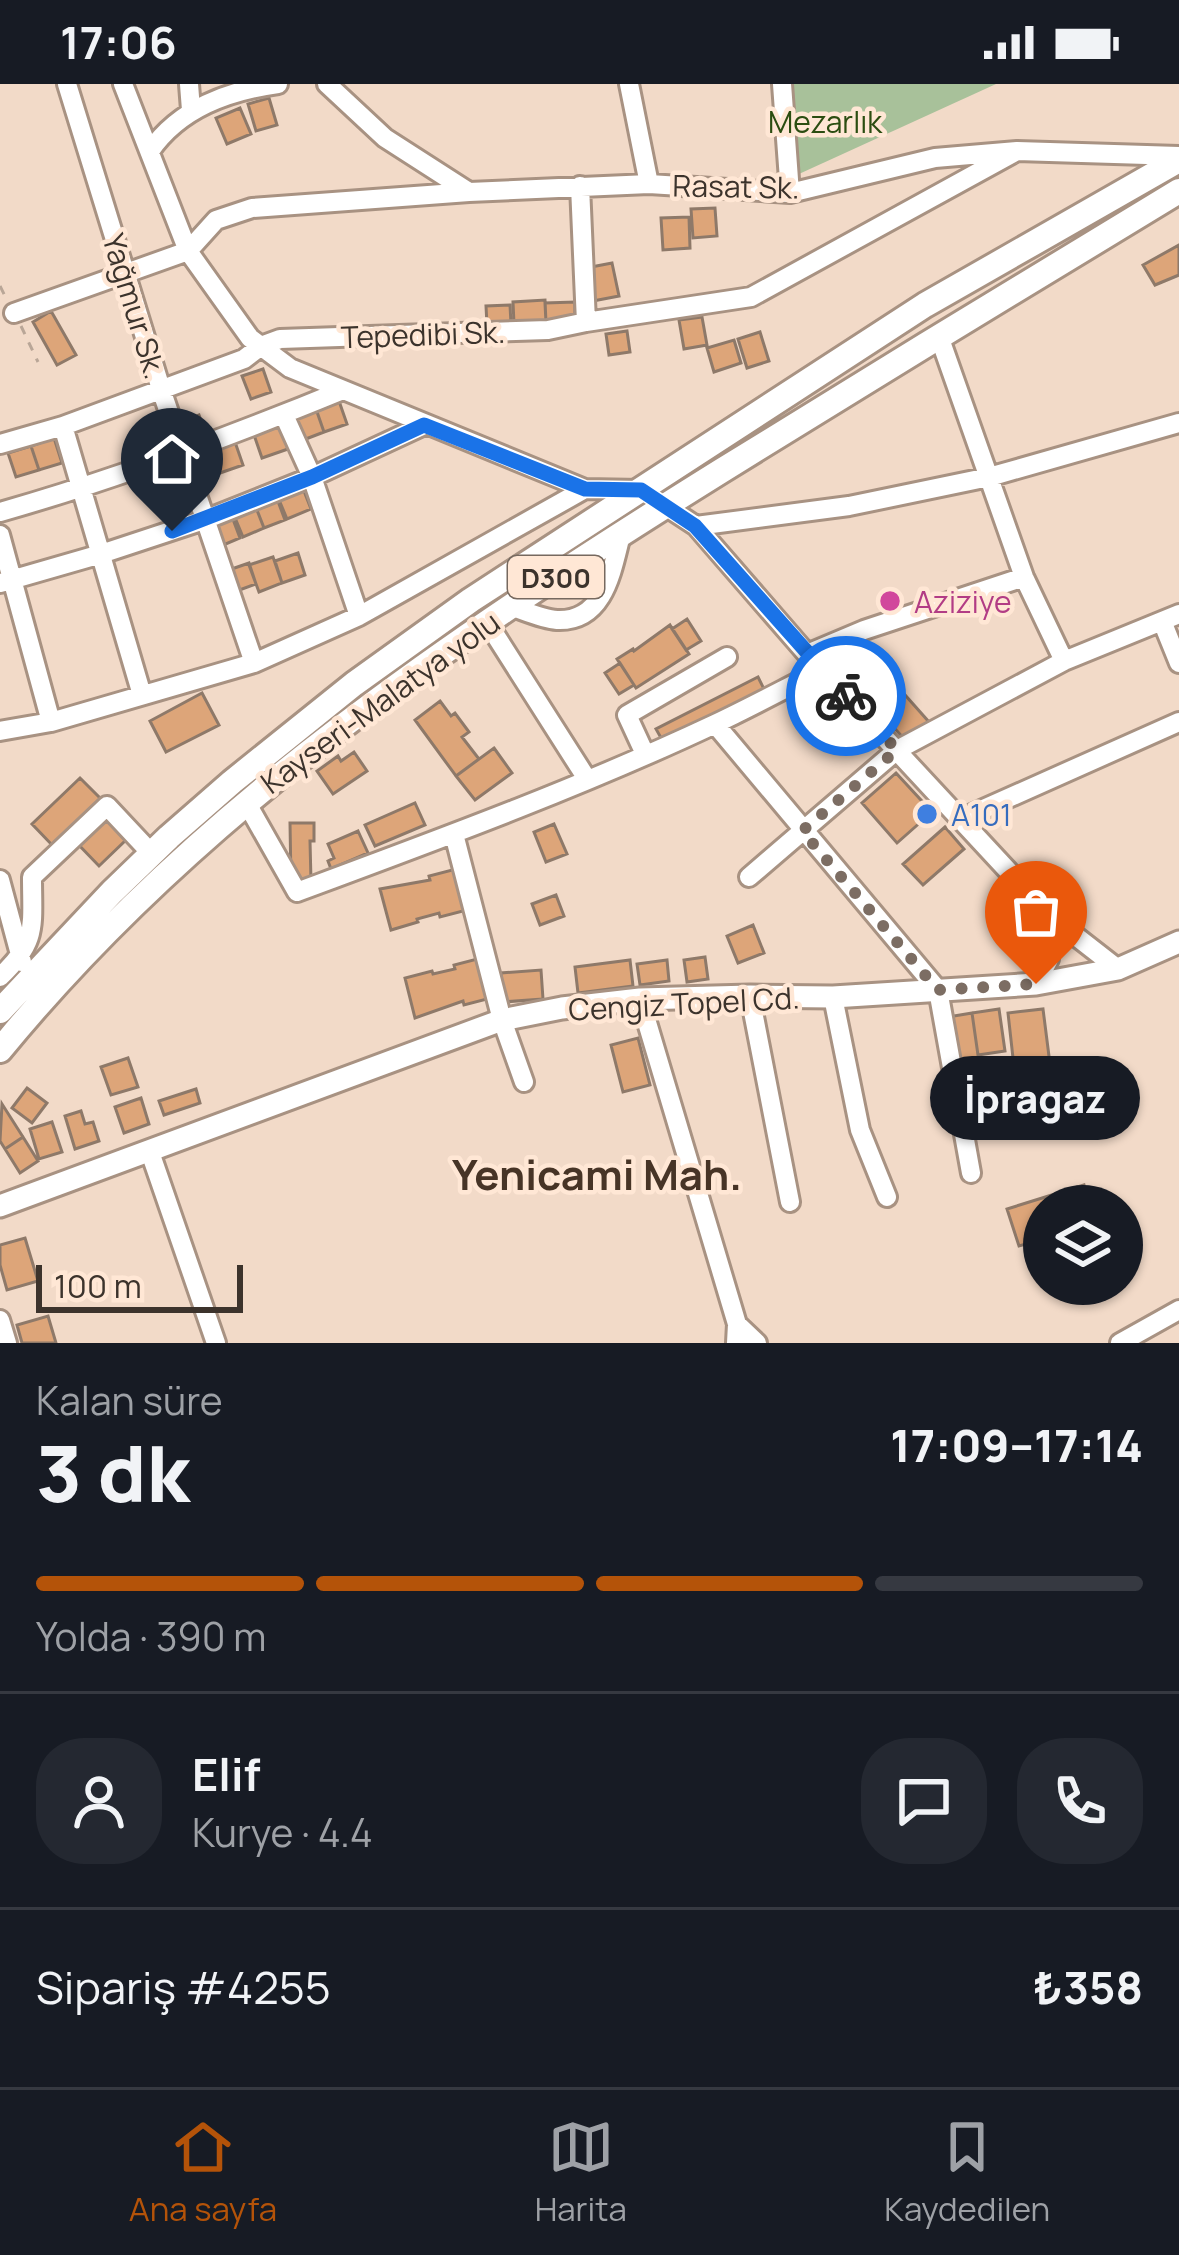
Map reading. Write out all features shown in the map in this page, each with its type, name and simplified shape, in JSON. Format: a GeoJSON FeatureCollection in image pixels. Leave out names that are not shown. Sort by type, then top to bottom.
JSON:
{"type":"FeatureCollection","features":[{"type":"Feature","properties":{"kind":"highway","name":"Kayseri-Malatya yolu"},"geometry":{"type":"LineString","coordinates":[[0,1011],[23,969],[232,782],[354,684],[471,600],[925,304],[1179,158]]}},
{"type":"Feature","properties":{"kind":"highway","name":"Kayseri-Malatya yolu"},"geometry":{"type":"LineString","coordinates":[[0,1050],[130,906],[246,802],[364,707],[666,506],[1179,191]]}},
{"type":"Feature","properties":{"kind":"main road","name":"Cengiz Topel Cd."},"geometry":{"type":"LineString","coordinates":[[0,1206],[502,1020],[640,999],[833,997],[1036,984],[1118,969],[1179,942]]}},
{"type":"Feature","properties":{"kind":"street","name":"Yağmur Sk."},"geometry":{"type":"LineString","coordinates":[[67,84],[161,389],[254,663]]}},
{"type":"Feature","properties":{"kind":"street"},"geometry":{"type":"LineString","coordinates":[[123,84],[188,251],[250,338],[290,368],[424,425],[585,489],[641,490],[695,526],[1050,916],[1118,969]]}},
{"type":"Feature","properties":{"kind":"street"},"geometry":{"type":"LineString","coordinates":[[189,84],[191,110]]}},
{"type":"Feature","properties":{"kind":"street"},"geometry":{"type":"LineString","coordinates":[[150,151],[191,110],[249,86],[278,84]]}},
{"type":"Feature","properties":{"kind":"street"},"geometry":{"type":"LineString","coordinates":[[327,84],[385,138],[469,192]]}},
{"type":"Feature","properties":{"kind":"street"},"geometry":{"type":"LineString","coordinates":[[629,84],[649,184]]}},
{"type":"Feature","properties":{"kind":"street"},"geometry":{"type":"LineString","coordinates":[[782,84],[790,194]]}},
{"type":"Feature","properties":{"kind":"street","name":"Rasat Sk."},"geometry":{"type":"LineString","coordinates":[[14,313],[188,251],[216,220],[252,208],[649,184],[790,194],[934,158],[1017,151],[1179,158]]}},
{"type":"Feature","properties":{"kind":"street","name":"Tepedibi Sk."},"geometry":{"type":"LineString","coordinates":[[0,444],[244,359],[280,339],[548,330],[751,297],[1017,151]]}},
{"type":"Feature","properties":{"kind":"street"},"geometry":{"type":"LineString","coordinates":[[580,186],[586,322]]}},
{"type":"Feature","properties":{"kind":"street"},"geometry":{"type":"LineString","coordinates":[[939,335],[1024,577],[1064,662]]}},
{"type":"Feature","properties":{"kind":"street"},"geometry":{"type":"LineString","coordinates":[[0,512],[83,488],[343,390]]}},
{"type":"Feature","properties":{"kind":"street"},"geometry":{"type":"LineString","coordinates":[[284,415],[312,477],[359,616]]}},
{"type":"Feature","properties":{"kind":"street"},"geometry":{"type":"LineString","coordinates":[[695,526],[849,506],[989,477],[1179,423]]}},
{"type":"Feature","properties":{"kind":"street"},"geometry":{"type":"LineString","coordinates":[[6,582],[207,519],[424,425]]}},
{"type":"Feature","properties":{"kind":"street"},"geometry":{"type":"LineString","coordinates":[[62,426],[142,695]]}},
{"type":"Feature","properties":{"kind":"street"},"geometry":{"type":"LineString","coordinates":[[0,731],[50,722],[254,663],[359,616],[585,489]]}},
{"type":"Feature","properties":{"kind":"street"},"geometry":{"type":"LineString","coordinates":[[510,606],[557,620],[576,617],[595,606],[608,586],[621,535]]}},
{"type":"Feature","properties":{"kind":"street"},"geometry":{"type":"LineString","coordinates":[[0,536],[6,582],[50,722]]}},
{"type":"Feature","properties":{"kind":"street"},"geometry":{"type":"LineString","coordinates":[[807,654],[864,629],[1024,577]]}},
{"type":"Feature","properties":{"kind":"street"},"geometry":{"type":"LineString","coordinates":[[749,877],[897,750],[1064,662],[1170,618],[1179,663]]}},
{"type":"Feature","properties":{"kind":"street"},"geometry":{"type":"LineString","coordinates":[[487,622],[587,779]]}},
{"type":"Feature","properties":{"kind":"street"},"geometry":{"type":"LineString","coordinates":[[645,754],[627,715],[727,657]]}},
{"type":"Feature","properties":{"kind":"street"},"geometry":{"type":"LineString","coordinates":[[246,802],[297,892],[587,779],[715,724],[822,670]]}},
{"type":"Feature","properties":{"kind":"street"},"geometry":{"type":"LineString","coordinates":[[961,819],[1179,722]]}},
{"type":"Feature","properties":{"kind":"street"},"geometry":{"type":"LineString","coordinates":[[715,724],[938,990],[971,1173]]}},
{"type":"Feature","properties":{"kind":"street"},"geometry":{"type":"LineString","coordinates":[[23,969],[32,934],[32,877],[107,806],[152,854]]}},
{"type":"Feature","properties":{"kind":"street"},"geometry":{"type":"LineString","coordinates":[[454,834],[502,1020],[524,1082]]}},
{"type":"Feature","properties":{"kind":"street"},"geometry":{"type":"LineString","coordinates":[[0,880],[23,969]]}},
{"type":"Feature","properties":{"kind":"street"},"geometry":{"type":"LineString","coordinates":[[1036,984],[1049,959],[1050,916]]}},
{"type":"Feature","properties":{"kind":"street"},"geometry":{"type":"LineString","coordinates":[[0,977],[23,969]]}},
{"type":"Feature","properties":{"kind":"street"},"geometry":{"type":"LineString","coordinates":[[750,995],[790,1202]]}},
{"type":"Feature","properties":{"kind":"street"},"geometry":{"type":"LineString","coordinates":[[833,997],[860,1130],[887,1197]]}},
{"type":"Feature","properties":{"kind":"street"},"geometry":{"type":"LineString","coordinates":[[640,999],[736,1334],[757,1343]]}},
{"type":"Feature","properties":{"kind":"street"},"geometry":{"type":"LineString","coordinates":[[150,1152],[217,1343]]}},
{"type":"Feature","properties":{"kind":"street"},"geometry":{"type":"LineString","coordinates":[[1120,1343],[1179,1310]]}},
{"type":"Feature","properties":{"kind":"street"},"geometry":{"type":"LineString","coordinates":[[0,1320],[7,1343]]}},
{"type":"Feature","properties":{"kind":"green space","name":"Mezarlık"},"geometry":{"type":"Polygon","coordinates":[[[782,84],[996,84],[788,179],[782,84]]]}},
{"type":"Feature","properties":{"kind":"building"},"geometry":{"type":"Polygon","coordinates":[[[269,98],[277,125],[256,131],[248,104],[269,98]]]}},
{"type":"Feature","properties":{"kind":"building"},"geometry":{"type":"Polygon","coordinates":[[[240,108],[251,134],[227,144],[216,118],[240,108]]]}},
{"type":"Feature","properties":{"kind":"building"},"geometry":{"type":"Polygon","coordinates":[[[715,208],[717,236],[693,238],[691,209],[715,208]]]}},
{"type":"Feature","properties":{"kind":"building"},"geometry":{"type":"Polygon","coordinates":[[[689,217],[690,248],[663,250],[661,218],[689,217]]]}},
{"type":"Feature","properties":{"kind":"building"},"geometry":{"type":"Polygon","coordinates":[[[1179,245],[1179,275],[1155,285],[1143,265],[1179,245]]]}},
{"type":"Feature","properties":{"kind":"building"},"geometry":{"type":"Polygon","coordinates":[[[612,263],[619,296],[593,301],[586,268],[612,263]]]}},
{"type":"Feature","properties":{"kind":"building"},"geometry":{"type":"Polygon","coordinates":[[[545,300],[546,323],[514,324],[513,302],[545,300]]]}},
{"type":"Feature","properties":{"kind":"building"},"geometry":{"type":"Polygon","coordinates":[[[575,302],[575,321],[546,323],[545,303],[575,302]]]}},
{"type":"Feature","properties":{"kind":"building"},"geometry":{"type":"Polygon","coordinates":[[[510,305],[511,324],[487,325],[486,306],[510,305]]]}},
{"type":"Feature","properties":{"kind":"building"},"geometry":{"type":"Polygon","coordinates":[[[51,311],[76,355],[57,365],[33,322],[51,311]]]}},
{"type":"Feature","properties":{"kind":"building"},"geometry":{"type":"Polygon","coordinates":[[[702,317],[707,345],[684,349],[679,320],[702,317]]]}},
{"type":"Feature","properties":{"kind":"building"},"geometry":{"type":"Polygon","coordinates":[[[627,331],[630,352],[609,355],[606,334],[627,331]]]}},
{"type":"Feature","properties":{"kind":"building"},"geometry":{"type":"Polygon","coordinates":[[[760,332],[769,361],[747,368],[738,339],[760,332]]]}},
{"type":"Feature","properties":{"kind":"building"},"geometry":{"type":"Polygon","coordinates":[[[734,340],[741,363],[714,372],[707,348],[734,340]]]}},
{"type":"Feature","properties":{"kind":"building"},"geometry":{"type":"Polygon","coordinates":[[[263,369],[271,392],[251,399],[242,376],[263,369]]]}},
{"type":"Feature","properties":{"kind":"building"},"geometry":{"type":"Polygon","coordinates":[[[339,401],[347,424],[324,432],[316,409],[339,401]]]}},
{"type":"Feature","properties":{"kind":"building"},"geometry":{"type":"Polygon","coordinates":[[[316,409],[324,432],[298,442],[289,419],[316,409]]]}},
{"type":"Feature","properties":{"kind":"building"},"geometry":{"type":"Polygon","coordinates":[[[199,415],[208,440],[187,447],[179,423],[199,415]]]}},
{"type":"Feature","properties":{"kind":"building"},"geometry":{"type":"Polygon","coordinates":[[[280,425],[288,449],[262,458],[254,435],[280,425]]]}},
{"type":"Feature","properties":{"kind":"building"},"geometry":{"type":"Polygon","coordinates":[[[54,438],[62,463],[39,470],[31,446],[54,438]]]}},
{"type":"Feature","properties":{"kind":"building"},"geometry":{"type":"Polygon","coordinates":[[[235,442],[243,465],[220,473],[212,450],[235,442]]]}},
{"type":"Feature","properties":{"kind":"building"},"geometry":{"type":"Polygon","coordinates":[[[31,446],[39,470],[16,477],[8,453],[31,446]]]}},
{"type":"Feature","properties":{"kind":"building"},"geometry":{"type":"Polygon","coordinates":[[[212,450],[220,473],[197,482],[189,459],[212,450]]]}},
{"type":"Feature","properties":{"kind":"building"},"geometry":{"type":"Polygon","coordinates":[[[302,486],[311,509],[287,519],[277,495],[302,486]]]}},
{"type":"Feature","properties":{"kind":"building"},"geometry":{"type":"Polygon","coordinates":[[[276,496],[285,520],[264,528],[255,505],[276,496]]]}},
{"type":"Feature","properties":{"kind":"building"},"geometry":{"type":"Polygon","coordinates":[[[255,505],[264,528],[243,537],[233,513],[255,505]]]}},
{"type":"Feature","properties":{"kind":"building"},"geometry":{"type":"Polygon","coordinates":[[[231,514],[240,538],[221,546],[211,522],[231,514]]]}},
{"type":"Feature","properties":{"kind":"building"},"geometry":{"type":"Polygon","coordinates":[[[298,553],[305,575],[282,583],[275,561],[298,553]]]}},
{"type":"Feature","properties":{"kind":"building"},"geometry":{"type":"Polygon","coordinates":[[[273,557],[282,583],[259,592],[249,565],[273,557]]]}},
{"type":"Feature","properties":{"kind":"building"},"geometry":{"type":"Polygon","coordinates":[[[249,563],[256,584],[234,592],[226,571],[249,563]]]}},
{"type":"Feature","properties":{"kind":"building"},"geometry":{"type":"Polygon","coordinates":[[[687,619],[701,641],[686,650],[672,629],[687,619]]]}},
{"type":"Feature","properties":{"kind":"building"},"geometry":{"type":"Polygon","coordinates":[[[670,625],[689,654],[636,688],[617,659],[670,625]]]}},
{"type":"Feature","properties":{"kind":"building"},"geometry":{"type":"Polygon","coordinates":[[[620,663],[634,685],[619,694],[605,673],[620,663]]]}},
{"type":"Feature","properties":{"kind":"building"},"geometry":{"type":"Polygon","coordinates":[[[758,677],[766,693],[665,745],[656,729],[758,677]]]}},
{"type":"Feature","properties":{"kind":"building"},"geometry":{"type":"Polygon","coordinates":[[[890,678],[929,722],[907,742],[867,698],[890,678]]]}},
{"type":"Feature","properties":{"kind":"building"},"geometry":{"type":"Polygon","coordinates":[[[202,693],[219,725],[166,752],[150,721],[202,693]]]}},
{"type":"Feature","properties":{"kind":"building"},"geometry":{"type":"Polygon","coordinates":[[[440,701],[469,732],[462,737],[479,759],[456,776],[415,720],[440,701]]]}},
{"type":"Feature","properties":{"kind":"building"},"geometry":{"type":"Polygon","coordinates":[[[494,748],[512,773],[475,800],[456,776],[494,748]]]}},
{"type":"Feature","properties":{"kind":"building"},"geometry":{"type":"Polygon","coordinates":[[[354,752],[367,771],[333,794],[317,771],[338,756],[341,761],[354,752]]]}},
{"type":"Feature","properties":{"kind":"building"},"geometry":{"type":"Polygon","coordinates":[[[896,773],[932,812],[897,843],[862,803],[896,773]]]}},
{"type":"Feature","properties":{"kind":"building"},"geometry":{"type":"Polygon","coordinates":[[[80,778],[102,800],[53,846],[32,824],[80,778]]]}},
{"type":"Feature","properties":{"kind":"building"},"geometry":{"type":"Polygon","coordinates":[[[415,803],[425,825],[375,846],[365,825],[415,803]]]}},
{"type":"Feature","properties":{"kind":"building"},"geometry":{"type":"Polygon","coordinates":[[[102,815],[126,840],[99,866],[75,841],[102,815]]]}},
{"type":"Feature","properties":{"kind":"building"},"geometry":{"type":"Polygon","coordinates":[[[290,823],[314,823],[311,881],[291,881],[290,823]]]}},
{"type":"Feature","properties":{"kind":"building"},"geometry":{"type":"Polygon","coordinates":[[[554,824],[567,854],[546,862],[534,832],[554,824]]]}},
{"type":"Feature","properties":{"kind":"building"},"geometry":{"type":"Polygon","coordinates":[[[945,827],[964,849],[923,885],[903,864],[945,827]]]}},
{"type":"Feature","properties":{"kind":"building"},"geometry":{"type":"Polygon","coordinates":[[[358,831],[368,853],[331,869],[328,861],[334,858],[328,844],[358,831]]]}},
{"type":"Feature","properties":{"kind":"building"},"geometry":{"type":"Polygon","coordinates":[[[456,869],[467,910],[440,917],[439,913],[391,930],[380,889],[430,880],[429,876],[456,869]]]}},
{"type":"Feature","properties":{"kind":"building"},"geometry":{"type":"Polygon","coordinates":[[[556,895],[564,916],[540,925],[532,904],[556,895]]]}},
{"type":"Feature","properties":{"kind":"building"},"geometry":{"type":"Polygon","coordinates":[[[753,925],[764,953],[738,963],[727,936],[753,925]]]}},
{"type":"Feature","properties":{"kind":"building"},"geometry":{"type":"Polygon","coordinates":[[[705,957],[708,979],[687,982],[684,960],[705,957]]]}},
{"type":"Feature","properties":{"kind":"building"},"geometry":{"type":"Polygon","coordinates":[[[481,958],[491,998],[464,1005],[463,1001],[415,1018],[405,978],[455,969],[454,965],[481,958]]]}},
{"type":"Feature","properties":{"kind":"building"},"geometry":{"type":"Polygon","coordinates":[[[630,960],[633,986],[578,993],[575,967],[630,960]]]}},
{"type":"Feature","properties":{"kind":"building"},"geometry":{"type":"Polygon","coordinates":[[[667,960],[669,981],[640,985],[637,964],[667,960]]]}},
{"type":"Feature","properties":{"kind":"building"},"geometry":{"type":"Polygon","coordinates":[[[541,970],[543,999],[503,1002],[501,973],[541,970]]]}},
{"type":"Feature","properties":{"kind":"building"},"geometry":{"type":"Polygon","coordinates":[[[999,1009],[1005,1051],[978,1055],[972,1013],[999,1009]]]}},
{"type":"Feature","properties":{"kind":"building"},"geometry":{"type":"Polygon","coordinates":[[[1043,1009],[1051,1072],[1015,1076],[1008,1013],[1043,1009]]]}},
{"type":"Feature","properties":{"kind":"building"},"geometry":{"type":"Polygon","coordinates":[[[972,1013],[979,1062],[955,1065],[948,1017],[972,1013]]]}},
{"type":"Feature","properties":{"kind":"building"},"geometry":{"type":"Polygon","coordinates":[[[638,1038],[650,1085],[623,1092],[611,1045],[638,1038]]]}},
{"type":"Feature","properties":{"kind":"building"},"geometry":{"type":"Polygon","coordinates":[[[128,1058],[138,1087],[111,1095],[101,1067],[128,1058]]]}},
{"type":"Feature","properties":{"kind":"building"},"geometry":{"type":"Polygon","coordinates":[[[27,1088],[47,1103],[32,1123],[12,1108],[27,1088]]]}},
{"type":"Feature","properties":{"kind":"building"},"geometry":{"type":"Polygon","coordinates":[[[196,1089],[200,1103],[164,1115],[159,1101],[196,1089]]]}},
{"type":"Feature","properties":{"kind":"building"},"geometry":{"type":"Polygon","coordinates":[[[141,1098],[149,1124],[124,1133],[115,1107],[141,1098]]]}},
{"type":"Feature","properties":{"kind":"building"},"geometry":{"type":"Polygon","coordinates":[[[2,1104],[23,1137],[5,1149],[0,1141],[2,1104]]]}},
{"type":"Feature","properties":{"kind":"building"},"geometry":{"type":"Polygon","coordinates":[[[81,1111],[85,1124],[93,1122],[99,1141],[75,1149],[65,1116],[81,1111]]]}},
{"type":"Feature","properties":{"kind":"building"},"geometry":{"type":"Polygon","coordinates":[[[52,1122],[62,1152],[39,1159],[30,1129],[52,1122]]]}},
{"type":"Feature","properties":{"kind":"building"},"geometry":{"type":"Polygon","coordinates":[[[23,1137],[38,1161],[20,1173],[5,1149],[23,1137]]]}},
{"type":"Feature","properties":{"kind":"building"},"geometry":{"type":"Polygon","coordinates":[[[1023,1204],[1023,1245],[1019,1246],[1007,1209],[1023,1204]]]}},
{"type":"Feature","properties":{"kind":"building"},"geometry":{"type":"Polygon","coordinates":[[[25,1238],[38,1281],[7,1290],[0,1245],[25,1238]]]}},
{"type":"Feature","properties":{"kind":"building"},"geometry":{"type":"Polygon","coordinates":[[[48,1316],[56,1343],[22,1343],[17,1325],[48,1316]]]}},
{"type":"Feature","properties":{"kind":"way so far"},"geometry":{"type":"LineString","coordinates":[[846,696],[897,750],[802,831],[938,990],[1036,984]]}},
{"type":"Feature","properties":{"kind":"place","name":"Aziziye"},"geometry":{"type":"Point","coordinates":[890,601]}},
{"type":"Feature","properties":{"kind":"place","name":"A101"},"geometry":{"type":"Point","coordinates":[927,814]}},
{"type":"Feature","properties":{"kind":"place","name":"İpragaz"},"geometry":{"type":"Point","coordinates":[1036,984]}},
{"type":"Feature","properties":{"kind":"district","name":"Yenicami Mah."},"geometry":{"type":"Point","coordinates":[597,1174]}},
{"type":"Feature","properties":{"kind":"route"},"geometry":{"type":"LineString","coordinates":[[172,531],[312,477],[424,425],[585,489],[641,490],[666,506],[695,526],[846,696]]}}]}
